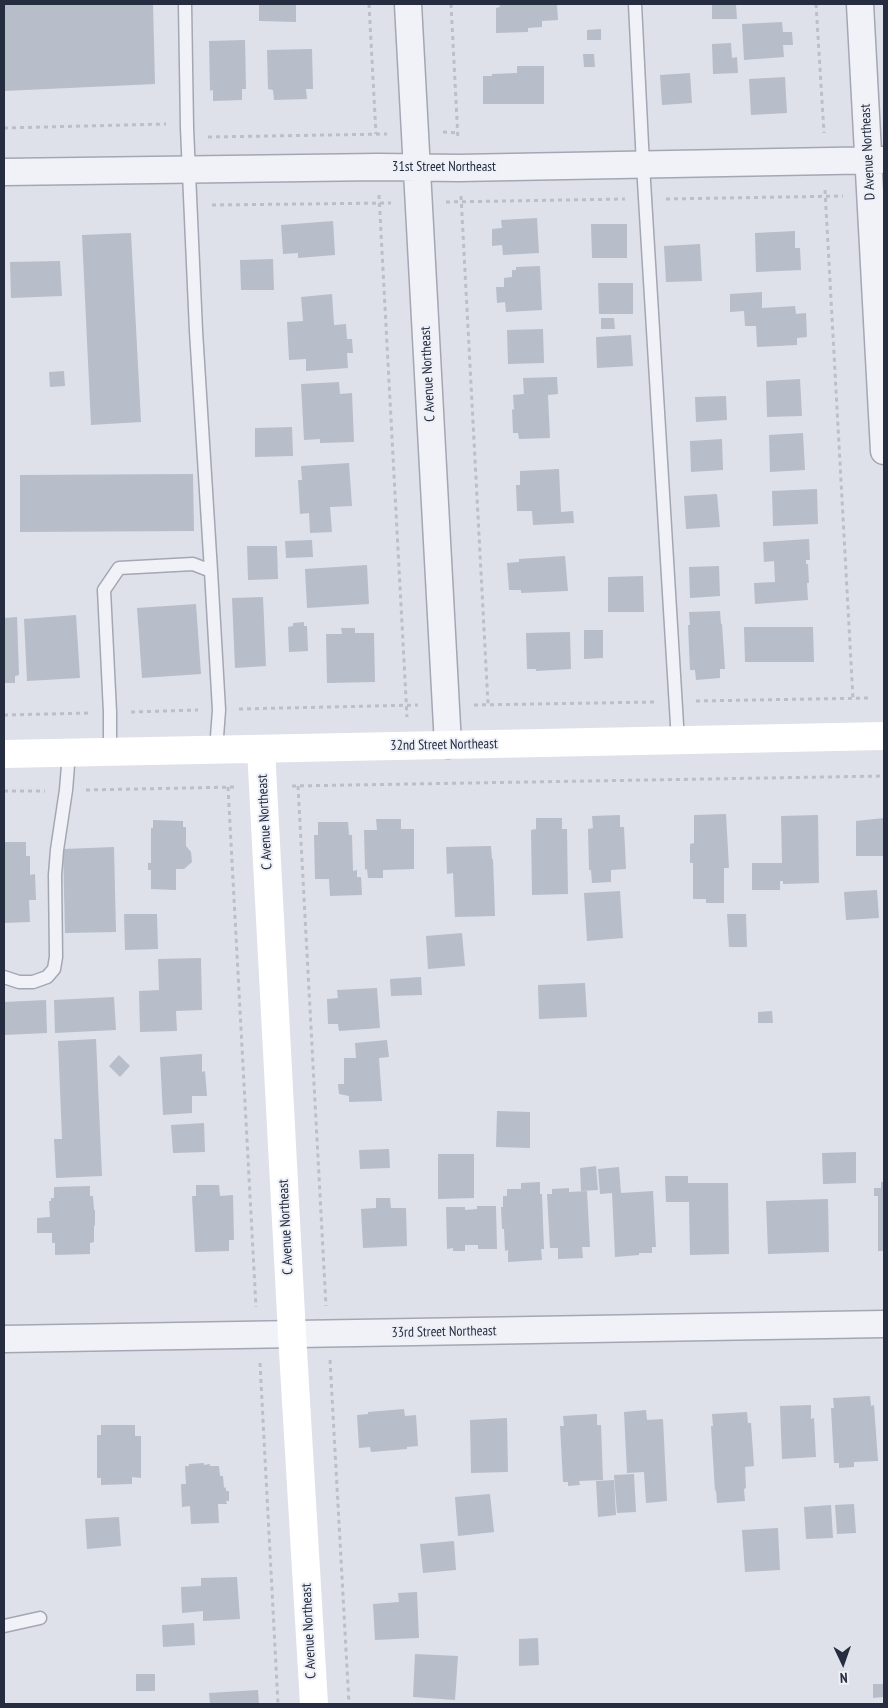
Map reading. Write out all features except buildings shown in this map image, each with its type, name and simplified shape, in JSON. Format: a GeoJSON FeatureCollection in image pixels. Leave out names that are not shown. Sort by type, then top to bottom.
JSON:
{"type":"FeatureCollection","features":[{"type":"Feature","properties":{"kind":"street","name":"C Avenue Northeast"},"geometry":{"type":"LineString","coordinates":[[408,4],[448,745]]}},
{"type":"Feature","properties":{"kind":"street","name":"D Avenue Northeast"},"geometry":{"type":"LineString","coordinates":[[860,4],[876,160],[884,451]]}},
{"type":"Feature","properties":{"kind":"street","name":"31st Street Northeast"},"geometry":{"type":"LineString","coordinates":[[4,172],[378,166],[417,168],[642,165],[876,160]]}},
{"type":"Feature","properties":{"kind":"street","name":"32nd Street Northeast"},"geometry":{"type":"LineString","coordinates":[[4,754],[884,736]]}},
{"type":"Feature","properties":{"kind":"street","name":"C Avenue Northeast"},"geometry":{"type":"LineString","coordinates":[[261,749],[314,1704]]}},
{"type":"Feature","properties":{"kind":"street","name":"33rd Street Northeast"},"geometry":{"type":"LineString","coordinates":[[4,1339],[884,1324]]}},
{"type":"Feature","properties":{"kind":"lane"},"geometry":{"type":"LineString","coordinates":[[185,4],[187,128],[197,340],[219,710],[216,750]]}},
{"type":"Feature","properties":{"kind":"lane"},"geometry":{"type":"LineString","coordinates":[[635,4],[642,165],[678,740]]}},
{"type":"Feature","properties":{"kind":"lane"},"geometry":{"type":"LineString","coordinates":[[110,752],[104,590],[119,568],[193,564],[211,571]]}},
{"type":"Feature","properties":{"kind":"lane"},"geometry":{"type":"LineString","coordinates":[[4,977],[19,982],[33,982],[47,976],[54,969],[56,957],[54,875],[56,850],[66,790],[69,753]]}},
{"type":"Feature","properties":{"kind":"lane"},"geometry":{"type":"LineString","coordinates":[[4,1626],[40,1618]]}},
{"type":"Feature","properties":{"kind":"path"},"geometry":{"type":"LineString","coordinates":[[369,4],[376,140]]}},
{"type":"Feature","properties":{"kind":"path"},"geometry":{"type":"LineString","coordinates":[[451,4],[458,142]]}},
{"type":"Feature","properties":{"kind":"path"},"geometry":{"type":"LineString","coordinates":[[816,4],[824,141]]}},
{"type":"Feature","properties":{"kind":"path"},"geometry":{"type":"LineString","coordinates":[[4,128],[175,124]]}},
{"type":"Feature","properties":{"kind":"path"},"geometry":{"type":"LineString","coordinates":[[437,132],[457,133]]}},
{"type":"Feature","properties":{"kind":"path"},"geometry":{"type":"LineString","coordinates":[[208,137],[390,134]]}},
{"type":"Feature","properties":{"kind":"path"},"geometry":{"type":"LineString","coordinates":[[825,182],[853,699]]}},
{"type":"Feature","properties":{"kind":"path"},"geometry":{"type":"LineString","coordinates":[[379,189],[406,717]]}},
{"type":"Feature","properties":{"kind":"path"},"geometry":{"type":"LineString","coordinates":[[460,189],[488,704]]}},
{"type":"Feature","properties":{"kind":"path"},"geometry":{"type":"LineString","coordinates":[[210,205],[399,203]]}},
{"type":"Feature","properties":{"kind":"path"},"geometry":{"type":"LineString","coordinates":[[284,786],[884,776]]}},
{"type":"Feature","properties":{"kind":"path"},"geometry":{"type":"LineString","coordinates":[[298,786],[326,1312]]}},
{"type":"Feature","properties":{"kind":"path"},"geometry":{"type":"LineString","coordinates":[[4,792],[240,787]]}},
{"type":"Feature","properties":{"kind":"path"},"geometry":{"type":"LineString","coordinates":[[228,788],[256,1312]]}},
{"type":"Feature","properties":{"kind":"path"},"geometry":{"type":"LineString","coordinates":[[330,1358],[349,1704]]}},
{"type":"Feature","properties":{"kind":"path"},"geometry":{"type":"LineString","coordinates":[[259,1360],[278,1704]]}}]}
